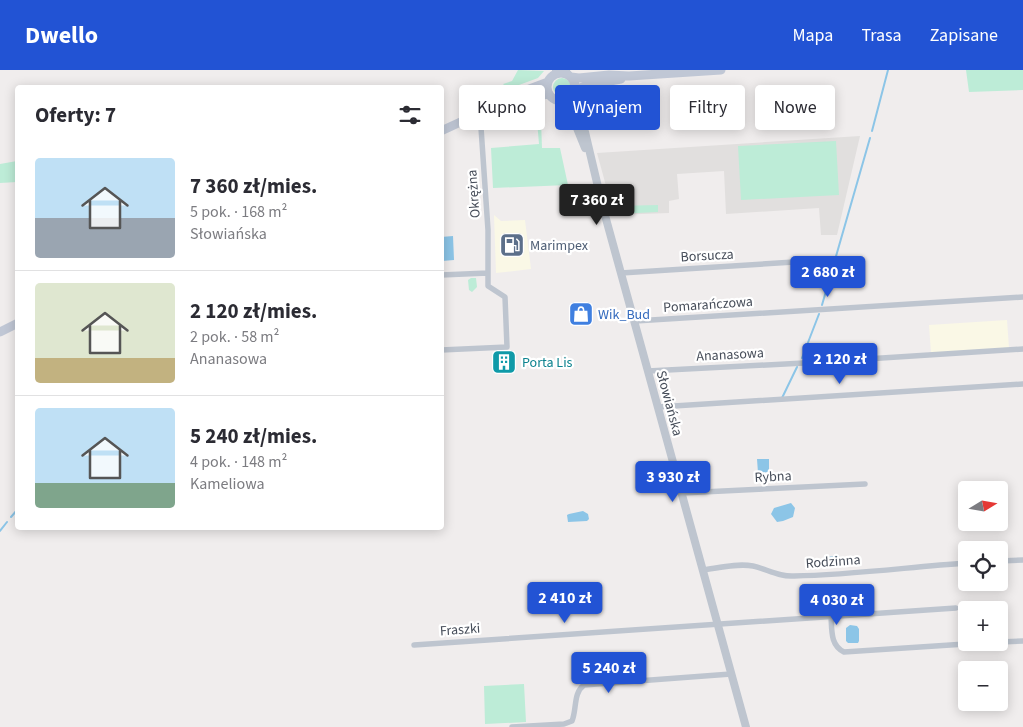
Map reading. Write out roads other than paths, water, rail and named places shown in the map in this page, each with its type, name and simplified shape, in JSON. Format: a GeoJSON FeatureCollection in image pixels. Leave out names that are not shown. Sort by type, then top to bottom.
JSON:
{"type":"FeatureCollection","features":[{"type":"Feature","properties":{"kind":"main road"},"geometry":{"type":"LineString","coordinates":[[555,98],[549,94],[547,88],[548,82],[556,72],[568,73],[578,78],[721,70]]}},
{"type":"Feature","properties":{"kind":"main road"},"geometry":{"type":"LineString","coordinates":[[568,73],[575,82],[575,85]]}},
{"type":"Feature","properties":{"kind":"main road"},"geometry":{"type":"LineString","coordinates":[[588,85],[629,76]]}},
{"type":"Feature","properties":{"kind":"main road"},"geometry":{"type":"LineString","coordinates":[[540,85],[548,82]]}},
{"type":"Feature","properties":{"kind":"main road"},"geometry":{"type":"LineString","coordinates":[[545,95],[549,94]]}},
{"type":"Feature","properties":{"kind":"main road"},"geometry":{"type":"LineString","coordinates":[[444,130],[459,123]]}},
{"type":"Feature","properties":{"kind":"main road"},"geometry":{"type":"LineString","coordinates":[[0,332],[15,324]]}},
{"type":"Feature","properties":{"kind":"main road"},"geometry":{"type":"LineString","coordinates":[[0,336],[15,329]]}},
{"type":"Feature","properties":{"kind":"street","name":"Okrężna"},"geometry":{"type":"LineString","coordinates":[[444,350],[508,347],[505,298],[488,286],[488,230],[481,130]]}},
{"type":"Feature","properties":{"kind":"street","name":"Słowiańska"},"geometry":{"type":"LineString","coordinates":[[577,130],[594,173]]}},
{"type":"Feature","properties":{"kind":"street","name":"Słowiańska"},"geometry":{"type":"LineString","coordinates":[[585,130],[594,173],[746,727]]}},
{"type":"Feature","properties":{"kind":"street","name":"Borsucza"},"geometry":{"type":"LineString","coordinates":[[621,273],[794,262]]}},
{"type":"Feature","properties":{"kind":"street"},"geometry":{"type":"LineString","coordinates":[[444,275],[488,273]]}},
{"type":"Feature","properties":{"kind":"street","name":"Pomarańczowa"},"geometry":{"type":"LineString","coordinates":[[635,321],[1023,297]]}},
{"type":"Feature","properties":{"kind":"street","name":"Ananasowa"},"geometry":{"type":"LineString","coordinates":[[648,371],[804,364],[1023,349]]}},
{"type":"Feature","properties":{"kind":"street"},"geometry":{"type":"LineString","coordinates":[[658,407],[1023,384]]}},
{"type":"Feature","properties":{"kind":"street","name":"Rybna"},"geometry":{"type":"LineString","coordinates":[[682,493],[865,484]]}},
{"type":"Feature","properties":{"kind":"street"},"geometry":{"type":"LineString","coordinates":[[1008,561],[1023,560]]}},
{"type":"Feature","properties":{"kind":"street","name":"Rodzinna"},"geometry":{"type":"LineString","coordinates":[[703,570],[753,566],[781,576],[795,576],[958,564]]}},
{"type":"Feature","properties":{"kind":"street","name":"Fraszki"},"geometry":{"type":"LineString","coordinates":[[414,645],[956,608]]}},
{"type":"Feature","properties":{"kind":"street"},"geometry":{"type":"LineString","coordinates":[[831,616],[834,644],[844,652],[958,645]]}},
{"type":"Feature","properties":{"kind":"street"},"geometry":{"type":"LineString","coordinates":[[1008,642],[1023,641]]}},
{"type":"Feature","properties":{"kind":"street"},"geometry":{"type":"LineString","coordinates":[[512,727],[564,724],[572,721],[575,713],[577,693],[584,685],[731,674]]}},
{"type":"Feature","properties":{"kind":"water"},"geometry":{"type":"Polygon","coordinates":[[[453,236],[454,260],[444,261],[444,237],[453,236]]]}},
{"type":"Feature","properties":{"kind":"water"},"geometry":{"type":"Polygon","coordinates":[[[757,459],[769,459],[769,472],[758,473],[757,459]]]}},
{"type":"Feature","properties":{"kind":"water"},"geometry":{"type":"Polygon","coordinates":[[[791,503],[795,508],[793,517],[777,522],[771,514],[774,508],[791,503]]]}},
{"type":"Feature","properties":{"kind":"water"},"geometry":{"type":"Polygon","coordinates":[[[583,511],[588,514],[589,519],[587,521],[568,522],[567,515],[583,511]]]}},
{"type":"Feature","properties":{"kind":"water"},"geometry":{"type":"Polygon","coordinates":[[[838,556],[841,558],[841,564],[838,567],[823,567],[822,559],[838,556]]]}},
{"type":"Feature","properties":{"kind":"water"},"geometry":{"type":"Polygon","coordinates":[[[850,625],[857,626],[859,629],[858,643],[848,643],[846,641],[846,628],[850,625]]]}},
{"type":"Feature","properties":{"kind":"waterway"},"geometry":{"type":"LineString","coordinates":[[872,131],[888,70]]}},
{"type":"Feature","properties":{"kind":"waterway"},"geometry":{"type":"LineString","coordinates":[[822,305],[870,138]]}},
{"type":"Feature","properties":{"kind":"waterway"},"geometry":{"type":"LineString","coordinates":[[802,358],[819,314]]}},
{"type":"Feature","properties":{"kind":"waterway"},"geometry":{"type":"LineString","coordinates":[[782,398],[797,367]]}},
{"type":"Feature","properties":{"kind":"waterway"},"geometry":{"type":"LineString","coordinates":[[11,517],[15,512]]}},
{"type":"Feature","properties":{"kind":"waterway"},"geometry":{"type":"LineString","coordinates":[[0,531],[7,522]]}},
{"type":"Feature","properties":{"kind":"place","name":"Marimpex"},"geometry":{"type":"Point","coordinates":[512,245]}},
{"type":"Feature","properties":{"kind":"place","name":"Wik_Bud"},"geometry":{"type":"Point","coordinates":[581,314]}},
{"type":"Feature","properties":{"kind":"place","name":"Porta Lis"},"geometry":{"type":"Point","coordinates":[504,362]}}]}
